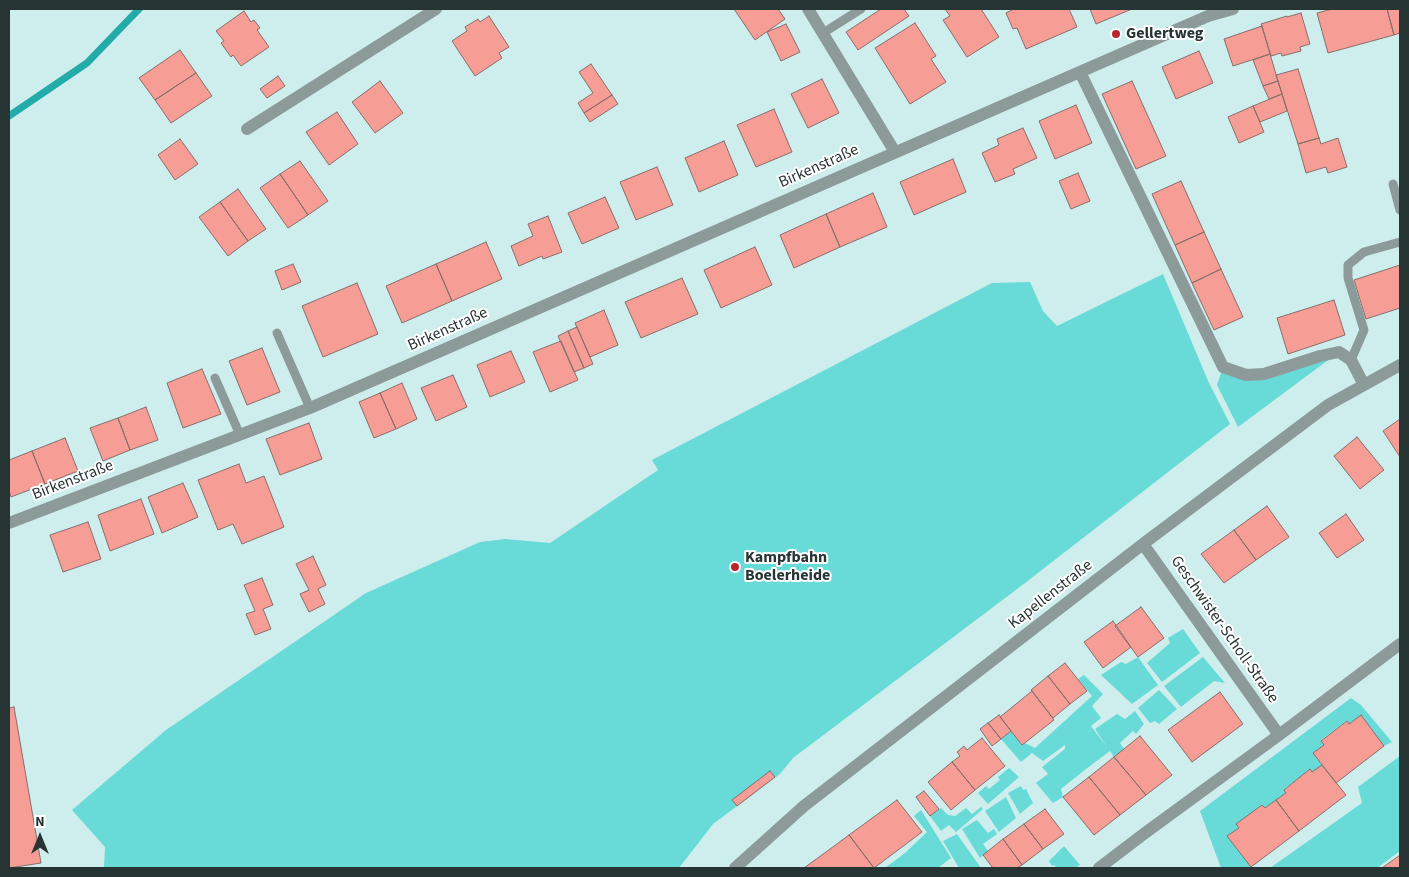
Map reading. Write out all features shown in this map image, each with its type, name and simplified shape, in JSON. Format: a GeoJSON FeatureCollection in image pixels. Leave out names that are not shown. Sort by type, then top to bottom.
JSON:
{"type":"FeatureCollection","features":[{"type":"Feature","properties":{"kind":"street"},"geometry":{"type":"LineString","coordinates":[[247,129],[436,9]]}},
{"type":"Feature","properties":{"kind":"street"},"geometry":{"type":"LineString","coordinates":[[808,9],[895,152]]}},
{"type":"Feature","properties":{"kind":"street","name":"Birkenstraße"},"geometry":{"type":"LineString","coordinates":[[9,523],[310,408],[1080,72],[1207,12],[1233,9]]}},
{"type":"Feature","properties":{"kind":"street"},"geometry":{"type":"LineString","coordinates":[[1080,72],[1223,367],[1246,375],[1264,374],[1320,356],[1339,352],[1351,360],[1364,385]]}},
{"type":"Feature","properties":{"kind":"street","name":"Kapellenstraße"},"geometry":{"type":"LineString","coordinates":[[735,868],[804,806],[1143,544],[1328,405],[1400,366]]}},
{"type":"Feature","properties":{"kind":"street","name":"Geschwister-Scholl-Straße"},"geometry":{"type":"LineString","coordinates":[[1143,544],[1279,735]]}},
{"type":"Feature","properties":{"kind":"street"},"geometry":{"type":"LineString","coordinates":[[1099,868],[1400,644]]}},
{"type":"Feature","properties":{"kind":"lane"},"geometry":{"type":"LineString","coordinates":[[823,33],[860,9]]}},
{"type":"Feature","properties":{"kind":"lane"},"geometry":{"type":"LineString","coordinates":[[1393,184],[1400,210]]}},
{"type":"Feature","properties":{"kind":"lane"},"geometry":{"type":"LineString","coordinates":[[1351,360],[1364,330],[1348,278],[1348,265],[1364,252],[1400,242]]}},
{"type":"Feature","properties":{"kind":"lane"},"geometry":{"type":"LineString","coordinates":[[278,333],[310,408]]}},
{"type":"Feature","properties":{"kind":"lane"},"geometry":{"type":"LineString","coordinates":[[215,378],[240,436]]}},
{"type":"Feature","properties":{"kind":"shaded area","name":"Kampfbahn Boelerheide"},"geometry":{"type":"Polygon","coordinates":[[[1163,274],[1209,383],[1230,424],[1025,583],[793,758],[780,774],[713,824],[679,868],[104,868],[105,847],[72,810],[166,730],[366,593],[480,542],[505,539],[550,543],[658,470],[652,460],[992,283],[1030,282],[1043,311],[1057,326],[1163,274]]]}},
{"type":"Feature","properties":{"kind":"shaded area"},"geometry":{"type":"Polygon","coordinates":[[[1339,352],[1238,427],[1217,385],[1223,367],[1246,375],[1339,352]]]}},
{"type":"Feature","properties":{"kind":"shaded area"},"geometry":{"type":"Polygon","coordinates":[[[1183,629],[1200,653],[1162,682],[1147,663],[1170,643],[1168,638],[1183,629]]]}},
{"type":"Feature","properties":{"kind":"shaded area"},"geometry":{"type":"Polygon","coordinates":[[[1138,657],[1158,685],[1132,704],[1101,675],[1121,662],[1126,664],[1138,657]]]}},
{"type":"Feature","properties":{"kind":"shaded area"},"geometry":{"type":"Polygon","coordinates":[[[1203,657],[1225,683],[1214,681],[1181,707],[1164,686],[1203,657]]]}},
{"type":"Feature","properties":{"kind":"shaded area"},"geometry":{"type":"Polygon","coordinates":[[[1084,675],[1103,694],[1092,706],[1101,718],[1091,726],[1107,747],[1095,729],[1117,714],[1125,719],[1135,711],[1144,724],[1136,734],[1133,731],[1120,743],[1124,749],[1114,757],[1110,751],[1086,769],[1061,789],[1063,797],[1053,803],[1036,783],[1048,774],[1042,767],[1065,749],[1065,745],[1043,761],[1032,753],[1021,762],[1001,739],[1011,731],[1022,745],[1025,743],[1035,748],[1092,696],[1078,679],[1084,675]]]}},
{"type":"Feature","properties":{"kind":"shaded area"},"geometry":{"type":"Polygon","coordinates":[[[1159,690],[1177,709],[1159,724],[1155,721],[1150,723],[1138,708],[1159,690]]]}},
{"type":"Feature","properties":{"kind":"shaded area"},"geometry":{"type":"Polygon","coordinates":[[[1351,698],[1361,705],[1392,742],[1384,746],[1361,716],[1349,724],[1346,721],[1321,740],[1324,745],[1313,753],[1322,765],[1312,772],[1310,770],[1284,789],[1286,793],[1265,808],[1262,805],[1237,824],[1239,828],[1228,836],[1252,868],[1221,868],[1200,811],[1351,698]]]}},
{"type":"Feature","properties":{"kind":"shaded area"},"geometry":{"type":"Polygon","coordinates":[[[1400,756],[1400,851],[1377,868],[1270,868],[1362,803],[1358,787],[1400,756]]]}},
{"type":"Feature","properties":{"kind":"shaded area"},"geometry":{"type":"Polygon","coordinates":[[[1009,768],[1019,777],[988,804],[978,793],[986,786],[989,789],[1000,780],[998,777],[1009,768]]]}},
{"type":"Feature","properties":{"kind":"shaded area"},"geometry":{"type":"Polygon","coordinates":[[[1021,786],[1023,790],[1026,789],[1033,803],[1020,814],[1008,793],[1021,786]]]}},
{"type":"Feature","properties":{"kind":"shaded area"},"geometry":{"type":"Polygon","coordinates":[[[1006,797],[1016,818],[999,832],[985,811],[1006,797]]]}},
{"type":"Feature","properties":{"kind":"shaded area"},"geometry":{"type":"Polygon","coordinates":[[[981,807],[983,809],[956,832],[949,825],[941,831],[930,816],[941,808],[948,815],[955,816],[966,808],[972,814],[981,807]]]}},
{"type":"Feature","properties":{"kind":"shaded area"},"geometry":{"type":"Polygon","coordinates":[[[921,810],[951,858],[938,868],[885,868],[905,853],[927,832],[914,816],[921,810]]]}},
{"type":"Feature","properties":{"kind":"shaded area"},"geometry":{"type":"Polygon","coordinates":[[[977,820],[988,833],[994,829],[997,834],[983,844],[988,851],[980,858],[962,829],[977,820]]]}},
{"type":"Feature","properties":{"kind":"shaded area"},"geometry":{"type":"Polygon","coordinates":[[[957,834],[981,868],[959,868],[943,841],[957,834]]]}},
{"type":"Feature","properties":{"kind":"shaded area"},"geometry":{"type":"Polygon","coordinates":[[[1064,846],[1080,865],[1075,868],[1057,868],[1054,865],[1052,866],[1049,861],[1064,846]]]}},
{"type":"Feature","properties":{"kind":"building"},"geometry":{"type":"Polygon","coordinates":[[[734,9],[778,9],[785,19],[755,40],[734,9]]]}},
{"type":"Feature","properties":{"kind":"building"},"geometry":{"type":"Polygon","coordinates":[[[881,9],[904,9],[909,16],[858,50],[846,32],[881,9]]]}},
{"type":"Feature","properties":{"kind":"building"},"geometry":{"type":"Polygon","coordinates":[[[945,9],[981,9],[999,37],[967,57],[943,20],[950,16],[945,9]]]}},
{"type":"Feature","properties":{"kind":"building"},"geometry":{"type":"Polygon","coordinates":[[[1014,9],[1069,9],[1077,27],[1026,49],[1017,28],[1013,29],[1006,13],[1014,9]]]}},
{"type":"Feature","properties":{"kind":"building"},"geometry":{"type":"Polygon","coordinates":[[[1090,9],[1132,9],[1096,24],[1090,9]]]}},
{"type":"Feature","properties":{"kind":"building"},"geometry":{"type":"Polygon","coordinates":[[[1332,9],[1387,9],[1394,35],[1328,53],[1317,13],[1332,9]]]}},
{"type":"Feature","properties":{"kind":"building"},"geometry":{"type":"Polygon","coordinates":[[[1387,9],[1400,9],[1400,33],[1394,35],[1387,9]]]}},
{"type":"Feature","properties":{"kind":"building"},"geometry":{"type":"Polygon","coordinates":[[[244,11],[251,22],[254,20],[260,28],[257,30],[269,47],[241,66],[233,55],[231,57],[221,43],[224,41],[216,31],[244,11]]]}},
{"type":"Feature","properties":{"kind":"building"},"geometry":{"type":"Polygon","coordinates":[[[1301,13],[1310,44],[1300,47],[1301,51],[1282,56],[1281,53],[1271,56],[1261,24],[1301,13]]]}},
{"type":"Feature","properties":{"kind":"building"},"geometry":{"type":"Polygon","coordinates":[[[489,16],[509,47],[499,53],[502,58],[475,76],[452,41],[467,31],[465,27],[478,19],[480,22],[489,16]]]}},
{"type":"Feature","properties":{"kind":"building"},"geometry":{"type":"Polygon","coordinates":[[[915,23],[936,56],[931,59],[946,82],[910,104],[875,48],[915,23]]]}},
{"type":"Feature","properties":{"kind":"building"},"geometry":{"type":"Polygon","coordinates":[[[786,24],[800,52],[781,61],[767,32],[786,24]]]}},
{"type":"Feature","properties":{"kind":"building"},"geometry":{"type":"Polygon","coordinates":[[[1262,26],[1270,54],[1233,66],[1224,39],[1262,26]]]}},
{"type":"Feature","properties":{"kind":"building"},"geometry":{"type":"Polygon","coordinates":[[[180,50],[196,73],[155,100],[139,78],[180,50]]]}},
{"type":"Feature","properties":{"kind":"building"},"geometry":{"type":"Polygon","coordinates":[[[1199,51],[1213,83],[1176,99],[1162,67],[1199,51]]]}},
{"type":"Feature","properties":{"kind":"building"},"geometry":{"type":"Polygon","coordinates":[[[1270,54],[1278,81],[1263,86],[1253,60],[1270,54]]]}},
{"type":"Feature","properties":{"kind":"building"},"geometry":{"type":"Polygon","coordinates":[[[591,64],[612,95],[584,113],[578,103],[593,93],[579,72],[591,64]]]}},
{"type":"Feature","properties":{"kind":"building"},"geometry":{"type":"Polygon","coordinates":[[[1298,69],[1319,138],[1298,144],[1276,75],[1298,69]]]}},
{"type":"Feature","properties":{"kind":"building"},"geometry":{"type":"Polygon","coordinates":[[[196,73],[212,96],[171,123],[155,100],[196,73]]]}},
{"type":"Feature","properties":{"kind":"building"},"geometry":{"type":"Polygon","coordinates":[[[278,76],[285,86],[267,98],[260,89],[278,76]]]}},
{"type":"Feature","properties":{"kind":"building"},"geometry":{"type":"Polygon","coordinates":[[[822,79],[839,113],[808,128],[791,94],[822,79]]]}},
{"type":"Feature","properties":{"kind":"building"},"geometry":{"type":"Polygon","coordinates":[[[380,81],[403,113],[375,133],[352,102],[380,81]]]}},
{"type":"Feature","properties":{"kind":"building"},"geometry":{"type":"Polygon","coordinates":[[[1132,81],[1166,156],[1136,169],[1102,94],[1132,81]]]}},
{"type":"Feature","properties":{"kind":"building"},"geometry":{"type":"Polygon","coordinates":[[[1278,81],[1282,94],[1269,99],[1263,86],[1278,81]]]}},
{"type":"Feature","properties":{"kind":"building"},"geometry":{"type":"Polygon","coordinates":[[[1282,94],[1287,111],[1260,122],[1253,106],[1282,94]]]}},
{"type":"Feature","properties":{"kind":"building"},"geometry":{"type":"Polygon","coordinates":[[[612,95],[618,104],[590,122],[584,113],[612,95]]]}},
{"type":"Feature","properties":{"kind":"building"},"geometry":{"type":"Polygon","coordinates":[[[1076,105],[1092,143],[1055,159],[1039,121],[1076,105]]]}},
{"type":"Feature","properties":{"kind":"building"},"geometry":{"type":"Polygon","coordinates":[[[1253,106],[1264,132],[1239,143],[1228,117],[1253,106]]]}},
{"type":"Feature","properties":{"kind":"building"},"geometry":{"type":"Polygon","coordinates":[[[774,109],[792,152],[756,167],[737,125],[774,109]]]}},
{"type":"Feature","properties":{"kind":"building"},"geometry":{"type":"Polygon","coordinates":[[[337,112],[358,144],[329,165],[306,132],[337,112]]]}},
{"type":"Feature","properties":{"kind":"building"},"geometry":{"type":"Polygon","coordinates":[[[1023,128],[1037,158],[1013,169],[1015,174],[995,182],[982,153],[999,145],[997,139],[1023,128]]]}},
{"type":"Feature","properties":{"kind":"building"},"geometry":{"type":"Polygon","coordinates":[[[1319,138],[1321,144],[1338,138],[1347,167],[1328,173],[1326,167],[1306,173],[1298,144],[1319,138]]]}},
{"type":"Feature","properties":{"kind":"building"},"geometry":{"type":"Polygon","coordinates":[[[180,139],[198,164],[175,180],[158,155],[180,139]]]}},
{"type":"Feature","properties":{"kind":"building"},"geometry":{"type":"Polygon","coordinates":[[[724,141],[738,175],[699,192],[685,158],[724,141]]]}},
{"type":"Feature","properties":{"kind":"building"},"geometry":{"type":"Polygon","coordinates":[[[953,159],[966,192],[914,215],[900,182],[953,159]]]}},
{"type":"Feature","properties":{"kind":"building"},"geometry":{"type":"Polygon","coordinates":[[[300,161],[328,201],[308,215],[280,174],[300,161]]]}},
{"type":"Feature","properties":{"kind":"building"},"geometry":{"type":"Polygon","coordinates":[[[657,167],[673,205],[636,220],[620,182],[657,167]]]}},
{"type":"Feature","properties":{"kind":"building"},"geometry":{"type":"Polygon","coordinates":[[[1078,173],[1090,201],[1071,209],[1059,181],[1078,173]]]}},
{"type":"Feature","properties":{"kind":"building"},"geometry":{"type":"Polygon","coordinates":[[[280,174],[308,215],[288,228],[260,188],[280,174]]]}},
{"type":"Feature","properties":{"kind":"building"},"geometry":{"type":"Polygon","coordinates":[[[1181,181],[1204,232],[1175,245],[1152,194],[1181,181]]]}},
{"type":"Feature","properties":{"kind":"building"},"geometry":{"type":"Polygon","coordinates":[[[238,189],[266,229],[248,241],[220,202],[238,189]]]}},
{"type":"Feature","properties":{"kind":"building"},"geometry":{"type":"Polygon","coordinates":[[[873,193],[887,227],[840,247],[826,214],[873,193]]]}},
{"type":"Feature","properties":{"kind":"building"},"geometry":{"type":"Polygon","coordinates":[[[605,197],[619,228],[582,244],[568,213],[605,197]]]}},
{"type":"Feature","properties":{"kind":"building"},"geometry":{"type":"Polygon","coordinates":[[[220,202],[248,241],[228,256],[199,217],[220,202]]]}},
{"type":"Feature","properties":{"kind":"building"},"geometry":{"type":"Polygon","coordinates":[[[826,214],[840,247],[794,268],[780,235],[826,214]]]}},
{"type":"Feature","properties":{"kind":"building"},"geometry":{"type":"Polygon","coordinates":[[[548,216],[562,252],[543,259],[542,256],[519,266],[511,246],[533,236],[528,224],[548,216]]]}},
{"type":"Feature","properties":{"kind":"building"},"geometry":{"type":"Polygon","coordinates":[[[1204,232],[1221,269],[1192,283],[1175,245],[1204,232]]]}},
{"type":"Feature","properties":{"kind":"building"},"geometry":{"type":"Polygon","coordinates":[[[486,242],[502,279],[452,301],[436,264],[486,242]]]}},
{"type":"Feature","properties":{"kind":"building"},"geometry":{"type":"Polygon","coordinates":[[[755,247],[772,285],[721,308],[704,270],[755,247]]]}},
{"type":"Feature","properties":{"kind":"building"},"geometry":{"type":"Polygon","coordinates":[[[293,264],[301,282],[282,290],[275,271],[293,264]]]}},
{"type":"Feature","properties":{"kind":"building"},"geometry":{"type":"Polygon","coordinates":[[[436,264],[452,301],[402,323],[386,286],[436,264]]]}},
{"type":"Feature","properties":{"kind":"building"},"geometry":{"type":"Polygon","coordinates":[[[1400,265],[1400,308],[1366,319],[1354,280],[1400,265]]]}},
{"type":"Feature","properties":{"kind":"building"},"geometry":{"type":"Polygon","coordinates":[[[1221,269],[1243,317],[1214,330],[1192,283],[1221,269]]]}},
{"type":"Feature","properties":{"kind":"building"},"geometry":{"type":"Polygon","coordinates":[[[682,278],[698,314],[641,338],[625,302],[682,278]]]}},
{"type":"Feature","properties":{"kind":"building"},"geometry":{"type":"Polygon","coordinates":[[[357,283],[378,334],[323,357],[302,306],[357,283]]]}},
{"type":"Feature","properties":{"kind":"building"},"geometry":{"type":"Polygon","coordinates":[[[1334,300],[1345,335],[1288,354],[1277,318],[1334,300]]]}},
{"type":"Feature","properties":{"kind":"building"},"geometry":{"type":"Polygon","coordinates":[[[604,310],[618,345],[590,357],[575,323],[604,310]]]}},
{"type":"Feature","properties":{"kind":"building"},"geometry":{"type":"Polygon","coordinates":[[[577,327],[593,364],[584,368],[568,331],[577,327]]]}},
{"type":"Feature","properties":{"kind":"building"},"geometry":{"type":"Polygon","coordinates":[[[568,331],[584,368],[574,372],[558,336],[568,331]]]}},
{"type":"Feature","properties":{"kind":"building"},"geometry":{"type":"Polygon","coordinates":[[[561,341],[578,380],[550,392],[533,352],[561,341]]]}},
{"type":"Feature","properties":{"kind":"building"},"geometry":{"type":"Polygon","coordinates":[[[262,348],[280,392],[247,405],[229,361],[262,348]]]}},
{"type":"Feature","properties":{"kind":"building"},"geometry":{"type":"Polygon","coordinates":[[[511,351],[525,382],[490,397],[477,365],[511,351]]]}},
{"type":"Feature","properties":{"kind":"building"},"geometry":{"type":"Polygon","coordinates":[[[202,369],[221,414],[183,428],[167,383],[202,369]]]}},
{"type":"Feature","properties":{"kind":"building"},"geometry":{"type":"Polygon","coordinates":[[[453,375],[467,407],[436,421],[421,388],[453,375]]]}},
{"type":"Feature","properties":{"kind":"building"},"geometry":{"type":"Polygon","coordinates":[[[402,383],[417,419],[396,429],[380,393],[402,383]]]}},
{"type":"Feature","properties":{"kind":"building"},"geometry":{"type":"Polygon","coordinates":[[[380,393],[396,429],[374,438],[359,402],[380,393]]]}},
{"type":"Feature","properties":{"kind":"building"},"geometry":{"type":"Polygon","coordinates":[[[146,407],[158,440],[130,450],[118,418],[146,407]]]}},
{"type":"Feature","properties":{"kind":"building"},"geometry":{"type":"Polygon","coordinates":[[[118,418],[130,450],[103,461],[90,428],[118,418]]]}},
{"type":"Feature","properties":{"kind":"building"},"geometry":{"type":"Polygon","coordinates":[[[1400,419],[1400,457],[1383,431],[1400,419]]]}},
{"type":"Feature","properties":{"kind":"building"},"geometry":{"type":"Polygon","coordinates":[[[309,423],[322,459],[280,475],[266,439],[309,423]]]}},
{"type":"Feature","properties":{"kind":"building"},"geometry":{"type":"Polygon","coordinates":[[[1357,437],[1384,470],[1360,489],[1334,456],[1357,437]]]}},
{"type":"Feature","properties":{"kind":"building"},"geometry":{"type":"Polygon","coordinates":[[[65,438],[78,471],[45,484],[32,451],[65,438]]]}},
{"type":"Feature","properties":{"kind":"building"},"geometry":{"type":"Polygon","coordinates":[[[32,451],[45,484],[11,497],[9,491],[9,460],[32,451]]]}},
{"type":"Feature","properties":{"kind":"building"},"geometry":{"type":"Polygon","coordinates":[[[239,464],[246,483],[264,476],[284,527],[242,544],[233,524],[218,530],[198,480],[239,464]]]}},
{"type":"Feature","properties":{"kind":"building"},"geometry":{"type":"Polygon","coordinates":[[[183,483],[198,517],[162,533],[148,497],[183,483]]]}},
{"type":"Feature","properties":{"kind":"building"},"geometry":{"type":"Polygon","coordinates":[[[141,499],[154,534],[110,551],[98,515],[141,499]]]}},
{"type":"Feature","properties":{"kind":"building"},"geometry":{"type":"Polygon","coordinates":[[[1267,506],[1289,537],[1256,560],[1234,530],[1267,506]]]}},
{"type":"Feature","properties":{"kind":"building"},"geometry":{"type":"Polygon","coordinates":[[[1346,514],[1364,540],[1337,558],[1319,533],[1346,514]]]}},
{"type":"Feature","properties":{"kind":"building"},"geometry":{"type":"Polygon","coordinates":[[[88,522],[101,559],[63,572],[50,535],[88,522]]]}},
{"type":"Feature","properties":{"kind":"building"},"geometry":{"type":"Polygon","coordinates":[[[1234,530],[1256,560],[1224,583],[1201,554],[1234,530]]]}},
{"type":"Feature","properties":{"kind":"building"},"geometry":{"type":"Polygon","coordinates":[[[313,556],[326,585],[318,589],[325,604],[309,612],[300,594],[309,590],[296,564],[313,556]]]}},
{"type":"Feature","properties":{"kind":"building"},"geometry":{"type":"Polygon","coordinates":[[[262,578],[273,605],[263,609],[271,629],[255,635],[246,614],[255,611],[244,585],[262,578]]]}},
{"type":"Feature","properties":{"kind":"building"},"geometry":{"type":"Polygon","coordinates":[[[1141,607],[1164,638],[1138,657],[1115,626],[1141,607]]]}},
{"type":"Feature","properties":{"kind":"building"},"geometry":{"type":"Polygon","coordinates":[[[1113,621],[1131,647],[1103,668],[1084,642],[1113,621]]]}},
{"type":"Feature","properties":{"kind":"building"},"geometry":{"type":"Polygon","coordinates":[[[1065,663],[1087,691],[1070,704],[1048,676],[1065,663]]]}},
{"type":"Feature","properties":{"kind":"building"},"geometry":{"type":"Polygon","coordinates":[[[1048,676],[1070,704],[1053,718],[1031,690],[1048,676]]]}},
{"type":"Feature","properties":{"kind":"building"},"geometry":{"type":"Polygon","coordinates":[[[1032,691],[1054,720],[1022,745],[1000,717],[1032,691]]]}},
{"type":"Feature","properties":{"kind":"building"},"geometry":{"type":"Polygon","coordinates":[[[1220,692],[1243,724],[1192,762],[1168,730],[1220,692]]]}},
{"type":"Feature","properties":{"kind":"building"},"geometry":{"type":"Polygon","coordinates":[[[14,707],[41,863],[9,868],[9,708],[14,707]]]}},
{"type":"Feature","properties":{"kind":"building"},"geometry":{"type":"Polygon","coordinates":[[[999,715],[1011,731],[1001,739],[988,723],[999,715]]]}},
{"type":"Feature","properties":{"kind":"building"},"geometry":{"type":"Polygon","coordinates":[[[1361,715],[1384,746],[1336,783],[1313,753],[1324,745],[1321,741],[1347,721],[1349,724],[1361,715]]]}},
{"type":"Feature","properties":{"kind":"building"},"geometry":{"type":"Polygon","coordinates":[[[988,723],[1001,739],[992,746],[980,729],[988,723]]]}},
{"type":"Feature","properties":{"kind":"building"},"geometry":{"type":"Polygon","coordinates":[[[1140,736],[1172,775],[1146,795],[1114,757],[1140,736]]]}},
{"type":"Feature","properties":{"kind":"building"},"geometry":{"type":"Polygon","coordinates":[[[982,738],[1005,766],[975,790],[952,762],[960,756],[957,752],[964,746],[967,750],[982,738]]]}},
{"type":"Feature","properties":{"kind":"building"},"geometry":{"type":"Polygon","coordinates":[[[1114,757],[1146,795],[1120,815],[1089,777],[1114,757]]]}},
{"type":"Feature","properties":{"kind":"building"},"geometry":{"type":"Polygon","coordinates":[[[952,762],[975,790],[951,810],[928,782],[952,762]]]}},
{"type":"Feature","properties":{"kind":"building"},"geometry":{"type":"Polygon","coordinates":[[[1322,765],[1346,795],[1299,831],[1276,800],[1286,793],[1284,790],[1310,769],[1312,772],[1322,765]]]}},
{"type":"Feature","properties":{"kind":"building"},"geometry":{"type":"Polygon","coordinates":[[[770,771],[775,777],[737,806],[732,800],[770,771]]]}},
{"type":"Feature","properties":{"kind":"building"},"geometry":{"type":"Polygon","coordinates":[[[1089,777],[1120,815],[1094,835],[1063,797],[1089,777]]]}},
{"type":"Feature","properties":{"kind":"building"},"geometry":{"type":"Polygon","coordinates":[[[924,791],[939,809],[930,816],[916,797],[924,791]]]}},
{"type":"Feature","properties":{"kind":"building"},"geometry":{"type":"Polygon","coordinates":[[[897,800],[922,832],[874,868],[849,835],[897,800]]]}},
{"type":"Feature","properties":{"kind":"building"},"geometry":{"type":"Polygon","coordinates":[[[1276,800],[1299,831],[1251,867],[1227,836],[1239,828],[1236,824],[1262,805],[1265,808],[1276,800]]]}},
{"type":"Feature","properties":{"kind":"building"},"geometry":{"type":"Polygon","coordinates":[[[1045,809],[1064,834],[1043,849],[1024,824],[1045,809]]]}},
{"type":"Feature","properties":{"kind":"building"},"geometry":{"type":"Polygon","coordinates":[[[1024,824],[1043,849],[1022,865],[1003,839],[1024,824]]]}},
{"type":"Feature","properties":{"kind":"building"},"geometry":{"type":"Polygon","coordinates":[[[849,835],[874,868],[804,868],[826,852],[849,835]]]}},
{"type":"Feature","properties":{"kind":"building"},"geometry":{"type":"Polygon","coordinates":[[[1003,839],[1022,865],[1017,868],[993,868],[983,855],[1003,839]]]}},
{"type":"Feature","properties":{"kind":"building"},"geometry":{"type":"Polygon","coordinates":[[[1400,855],[1400,868],[1382,868],[1400,855]]]}},
{"type":"Feature","properties":{"kind":"waterway"},"geometry":{"type":"LineString","coordinates":[[9,116],[87,63],[139,9]]}},
{"type":"Feature","properties":{"kind":"place","name":"Gellertweg"},"geometry":{"type":"Point","coordinates":[1116,34]}},
{"type":"Feature","properties":{"kind":"place","name":"Kampfbahn Boelerheide"},"geometry":{"type":"Point","coordinates":[735,567]}}]}
